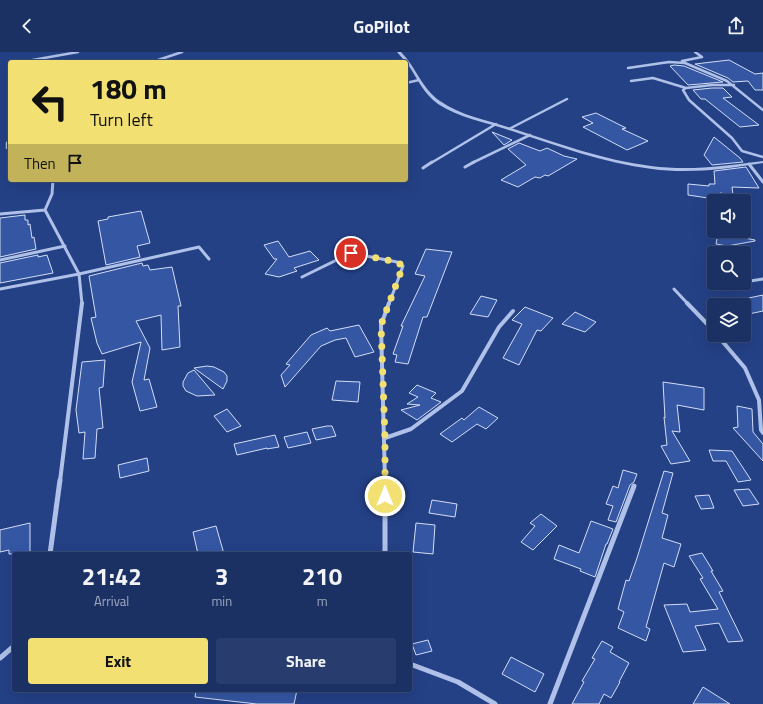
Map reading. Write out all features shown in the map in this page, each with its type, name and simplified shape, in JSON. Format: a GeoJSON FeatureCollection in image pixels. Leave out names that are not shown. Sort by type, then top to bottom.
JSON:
{"type":"FeatureCollection","features":[{"type":"Feature","properties":{"kind":"street"},"geometry":{"type":"LineString","coordinates":[[32,60],[78,52]]}},
{"type":"Feature","properties":{"kind":"street"},"geometry":{"type":"LineString","coordinates":[[157,60],[182,52]]}},
{"type":"Feature","properties":{"kind":"street"},"geometry":{"type":"LineString","coordinates":[[399,52],[406,60]]}},
{"type":"Feature","properties":{"kind":"street"},"geometry":{"type":"LineString","coordinates":[[628,68],[677,62],[702,57],[695,52]]}},
{"type":"Feature","properties":{"kind":"street"},"geometry":{"type":"LineString","coordinates":[[408,62],[432,97],[441,104],[469,116],[612,160],[638,165],[680,169],[724,168],[763,162]]}},
{"type":"Feature","properties":{"kind":"street"},"geometry":{"type":"LineString","coordinates":[[677,62],[685,63],[707,71],[734,85],[763,110]]}},
{"type":"Feature","properties":{"kind":"street"},"geometry":{"type":"LineString","coordinates":[[631,81],[653,78],[686,88],[712,85],[734,85]]}},
{"type":"Feature","properties":{"kind":"street"},"geometry":{"type":"LineString","coordinates":[[408,83],[419,80]]}},
{"type":"Feature","properties":{"kind":"street"},"geometry":{"type":"LineString","coordinates":[[686,88],[683,90],[689,100],[732,138],[742,151],[763,157]]}},
{"type":"Feature","properties":{"kind":"street"},"geometry":{"type":"LineString","coordinates":[[509,129],[567,99]]}},
{"type":"Feature","properties":{"kind":"street"},"geometry":{"type":"LineString","coordinates":[[423,168],[496,124]]}},
{"type":"Feature","properties":{"kind":"street"},"geometry":{"type":"LineString","coordinates":[[464,167],[530,135]]}},
{"type":"Feature","properties":{"kind":"street"},"geometry":{"type":"LineString","coordinates":[[749,164],[763,182]]}},
{"type":"Feature","properties":{"kind":"street"},"geometry":{"type":"LineString","coordinates":[[45,210],[52,194],[53,182]]}},
{"type":"Feature","properties":{"kind":"street"},"geometry":{"type":"LineString","coordinates":[[0,214],[45,210]]}},
{"type":"Feature","properties":{"kind":"street"},"geometry":{"type":"LineString","coordinates":[[45,210],[79,274],[82,308],[50,552]]}},
{"type":"Feature","properties":{"kind":"street"},"geometry":{"type":"LineString","coordinates":[[0,260],[64,246]]}},
{"type":"Feature","properties":{"kind":"street"},"geometry":{"type":"LineString","coordinates":[[0,289],[79,274],[199,247],[209,259]]}},
{"type":"Feature","properties":{"kind":"street"},"geometry":{"type":"LineString","coordinates":[[302,277],[351,253],[397,262],[403,266],[381,325],[385,438],[385,552]]}},
{"type":"Feature","properties":{"kind":"street"},"geometry":{"type":"LineString","coordinates":[[751,281],[763,279]]}},
{"type":"Feature","properties":{"kind":"street"},"geometry":{"type":"LineString","coordinates":[[674,289],[707,324]]}},
{"type":"Feature","properties":{"kind":"street"},"geometry":{"type":"LineString","coordinates":[[385,438],[411,429],[462,391],[499,327],[513,311]]}},
{"type":"Feature","properties":{"kind":"street"},"geometry":{"type":"LineString","coordinates":[[723,342],[745,368],[761,401],[761,430],[763,433]]}},
{"type":"Feature","properties":{"kind":"street"},"geometry":{"type":"LineString","coordinates":[[550,704],[634,486]]}},
{"type":"Feature","properties":{"kind":"street"},"geometry":{"type":"LineString","coordinates":[[0,658],[12,648]]}},
{"type":"Feature","properties":{"kind":"street"},"geometry":{"type":"LineString","coordinates":[[412,665],[458,682],[495,704]]}},
{"type":"Feature","properties":{"kind":"building"},"geometry":{"type":"Polygon","coordinates":[[[729,60],[755,74],[763,73],[763,90],[755,90],[748,81],[733,82],[728,78],[695,64],[729,60]]]}},
{"type":"Feature","properties":{"kind":"building"},"geometry":{"type":"Polygon","coordinates":[[[670,66],[684,66],[723,82],[688,85],[670,66]]]}},
{"type":"Feature","properties":{"kind":"building"},"geometry":{"type":"Polygon","coordinates":[[[723,88],[732,97],[723,98],[759,125],[740,127],[705,99],[701,99],[693,90],[723,88]]]}},
{"type":"Feature","properties":{"kind":"building"},"geometry":{"type":"Polygon","coordinates":[[[596,113],[626,128],[622,129],[648,141],[627,150],[583,127],[593,123],[582,117],[596,113]]]}},
{"type":"Feature","properties":{"kind":"building"},"geometry":{"type":"Polygon","coordinates":[[[492,132],[512,140],[504,145],[492,132]]]}},
{"type":"Feature","properties":{"kind":"building"},"geometry":{"type":"Polygon","coordinates":[[[714,137],[743,162],[712,165],[704,155],[714,137]]]}},
{"type":"Feature","properties":{"kind":"building"},"geometry":{"type":"Polygon","coordinates":[[[519,143],[540,151],[547,148],[564,156],[577,159],[548,176],[545,175],[540,178],[535,177],[518,187],[501,180],[526,165],[508,149],[519,143]]]}},
{"type":"Feature","properties":{"kind":"building"},"geometry":{"type":"Polygon","coordinates":[[[746,167],[759,188],[732,187],[733,194],[707,194],[707,198],[688,195],[688,184],[709,186],[709,184],[715,184],[714,171],[746,167]]]}},
{"type":"Feature","properties":{"kind":"building"},"geometry":{"type":"Polygon","coordinates":[[[141,211],[150,243],[137,246],[140,257],[106,265],[98,221],[108,219],[108,217],[141,211]]]}},
{"type":"Feature","properties":{"kind":"building"},"geometry":{"type":"Polygon","coordinates":[[[25,215],[25,220],[28,220],[28,225],[30,224],[32,238],[34,237],[36,249],[0,257],[0,218],[25,215]]]}},
{"type":"Feature","properties":{"kind":"building"},"geometry":{"type":"Polygon","coordinates":[[[717,238],[744,238],[755,240],[727,246],[716,244],[717,238]]]}},
{"type":"Feature","properties":{"kind":"building"},"geometry":{"type":"Polygon","coordinates":[[[278,241],[289,257],[310,251],[319,260],[294,268],[297,271],[279,277],[265,274],[277,259],[274,259],[264,245],[278,241]]]}},
{"type":"Feature","properties":{"kind":"building"},"geometry":{"type":"Polygon","coordinates":[[[426,249],[452,252],[427,317],[423,317],[408,364],[395,362],[397,355],[393,354],[403,326],[401,326],[425,276],[415,274],[426,249]]]}},
{"type":"Feature","properties":{"kind":"building"},"geometry":{"type":"Polygon","coordinates":[[[38,255],[38,257],[47,255],[53,273],[0,283],[0,263],[38,255]]]}},
{"type":"Feature","properties":{"kind":"building"},"geometry":{"type":"Polygon","coordinates":[[[142,263],[143,266],[148,265],[150,270],[172,267],[181,306],[178,306],[180,347],[162,350],[161,315],[136,321],[150,348],[144,380],[149,379],[157,407],[140,411],[132,382],[141,342],[102,354],[97,343],[91,318],[96,317],[89,276],[142,263]]]}},
{"type":"Feature","properties":{"kind":"building"},"geometry":{"type":"Polygon","coordinates":[[[763,295],[763,311],[751,314],[751,298],[749,298],[763,295]]]}},
{"type":"Feature","properties":{"kind":"building"},"geometry":{"type":"Polygon","coordinates":[[[481,296],[497,300],[488,317],[470,314],[481,296]]]}},
{"type":"Feature","properties":{"kind":"building"},"geometry":{"type":"Polygon","coordinates":[[[525,307],[553,318],[541,331],[537,330],[519,365],[503,358],[522,324],[512,320],[525,307]]]}},
{"type":"Feature","properties":{"kind":"building"},"geometry":{"type":"Polygon","coordinates":[[[575,312],[596,322],[585,332],[562,324],[575,312]]]}},
{"type":"Feature","properties":{"kind":"building"},"geometry":{"type":"Polygon","coordinates":[[[359,325],[374,352],[355,357],[346,338],[335,340],[321,346],[285,387],[281,375],[290,365],[286,364],[311,335],[327,328],[330,331],[359,325]]]}},
{"type":"Feature","properties":{"kind":"building"},"geometry":{"type":"Polygon","coordinates":[[[105,360],[103,387],[99,388],[103,428],[97,429],[95,458],[83,459],[85,432],[79,433],[76,410],[82,362],[105,360]]]}},
{"type":"Feature","properties":{"kind":"building"},"geometry":{"type":"Polygon","coordinates":[[[207,366],[214,367],[224,372],[227,376],[227,381],[223,389],[194,368],[207,366]]]}},
{"type":"Feature","properties":{"kind":"building"},"geometry":{"type":"Polygon","coordinates":[[[194,370],[215,395],[197,396],[186,391],[183,386],[183,382],[188,373],[194,370]]]}},
{"type":"Feature","properties":{"kind":"building"},"geometry":{"type":"Polygon","coordinates":[[[336,381],[360,382],[358,402],[332,400],[336,381]]]}},
{"type":"Feature","properties":{"kind":"building"},"geometry":{"type":"Polygon","coordinates":[[[663,382],[704,388],[704,410],[677,405],[680,432],[672,431],[690,461],[671,464],[661,446],[667,445],[664,417],[665,418],[663,382]]]}},
{"type":"Feature","properties":{"kind":"building"},"geometry":{"type":"Polygon","coordinates":[[[417,385],[436,393],[431,398],[441,402],[417,420],[401,410],[420,405],[407,404],[418,397],[409,393],[417,385]]]}},
{"type":"Feature","properties":{"kind":"building"},"geometry":{"type":"Polygon","coordinates":[[[737,406],[752,409],[753,432],[763,444],[763,461],[733,428],[738,427],[737,406]]]}},
{"type":"Feature","properties":{"kind":"building"},"geometry":{"type":"Polygon","coordinates":[[[479,407],[498,418],[486,429],[477,424],[452,442],[440,434],[462,418],[464,420],[479,407]]]}},
{"type":"Feature","properties":{"kind":"building"},"geometry":{"type":"Polygon","coordinates":[[[227,409],[241,426],[227,432],[214,416],[227,409]]]}},
{"type":"Feature","properties":{"kind":"building"},"geometry":{"type":"Polygon","coordinates":[[[332,426],[336,436],[316,440],[312,429],[332,426]]]}},
{"type":"Feature","properties":{"kind":"building"},"geometry":{"type":"Polygon","coordinates":[[[307,432],[311,443],[288,448],[284,437],[307,432]]]}},
{"type":"Feature","properties":{"kind":"building"},"geometry":{"type":"Polygon","coordinates":[[[275,435],[279,447],[267,448],[237,455],[234,444],[275,435]]]}},
{"type":"Feature","properties":{"kind":"building"},"geometry":{"type":"Polygon","coordinates":[[[709,450],[732,451],[751,480],[738,482],[726,461],[713,461],[709,450]]]}},
{"type":"Feature","properties":{"kind":"building"},"geometry":{"type":"Polygon","coordinates":[[[147,458],[149,471],[120,478],[118,465],[147,458]]]}},
{"type":"Feature","properties":{"kind":"building"},"geometry":{"type":"Polygon","coordinates":[[[623,470],[637,474],[634,482],[630,485],[616,522],[608,520],[613,506],[606,504],[613,486],[618,488],[623,470]]]}},
{"type":"Feature","properties":{"kind":"building"},"geometry":{"type":"Polygon","coordinates":[[[664,471],[673,473],[662,513],[668,515],[662,538],[681,544],[674,567],[664,563],[646,627],[650,629],[646,641],[618,628],[624,612],[618,609],[626,580],[629,581],[637,558],[664,471]]]}},
{"type":"Feature","properties":{"kind":"building"},"geometry":{"type":"Polygon","coordinates":[[[749,489],[759,504],[743,506],[734,490],[749,489]]]}},
{"type":"Feature","properties":{"kind":"building"},"geometry":{"type":"Polygon","coordinates":[[[709,495],[714,508],[701,509],[695,496],[709,495]]]}},
{"type":"Feature","properties":{"kind":"building"},"geometry":{"type":"Polygon","coordinates":[[[432,500],[457,504],[455,517],[429,513],[432,500]]]}},
{"type":"Feature","properties":{"kind":"building"},"geometry":{"type":"Polygon","coordinates":[[[541,514],[557,526],[533,550],[521,542],[535,526],[530,523],[541,514]]]}},
{"type":"Feature","properties":{"kind":"building"},"geometry":{"type":"Polygon","coordinates":[[[591,521],[613,529],[606,544],[595,577],[580,571],[581,569],[554,559],[559,545],[579,553],[591,521]]]}},
{"type":"Feature","properties":{"kind":"building"},"geometry":{"type":"Polygon","coordinates":[[[30,523],[30,552],[12,552],[12,554],[9,554],[9,550],[0,552],[0,530],[30,523]]]}},
{"type":"Feature","properties":{"kind":"building"},"geometry":{"type":"Polygon","coordinates":[[[416,523],[435,525],[433,554],[413,552],[416,523]]]}},
{"type":"Feature","properties":{"kind":"building"},"geometry":{"type":"Polygon","coordinates":[[[216,526],[223,552],[198,552],[193,532],[216,526]]]}},
{"type":"Feature","properties":{"kind":"building"},"geometry":{"type":"Polygon","coordinates":[[[702,553],[723,591],[719,592],[743,641],[728,642],[719,623],[695,626],[706,650],[683,652],[664,605],[687,604],[690,612],[718,609],[700,579],[703,578],[689,556],[702,553]]]}},
{"type":"Feature","properties":{"kind":"building"},"geometry":{"type":"Polygon","coordinates":[[[428,640],[432,651],[416,655],[412,644],[428,640]]]}},
{"type":"Feature","properties":{"kind":"building"},"geometry":{"type":"Polygon","coordinates":[[[602,641],[613,647],[610,652],[629,663],[620,682],[611,698],[604,694],[599,704],[572,704],[584,682],[582,681],[595,659],[592,658],[602,641]]]}},
{"type":"Feature","properties":{"kind":"building"},"geometry":{"type":"Polygon","coordinates":[[[511,657],[544,674],[535,692],[502,674],[511,657]]]}},
{"type":"Feature","properties":{"kind":"building"},"geometry":{"type":"Polygon","coordinates":[[[703,687],[730,704],[693,704],[703,687]]]}},
{"type":"Feature","properties":{"kind":"building"},"geometry":{"type":"Polygon","coordinates":[[[196,692],[297,692],[294,704],[257,704],[195,697],[196,692]]]}},
{"type":"Feature","properties":{"kind":"route"},"geometry":{"type":"LineString","coordinates":[[351,253],[397,262],[403,266],[381,325],[385,438],[385,496]]}}]}
